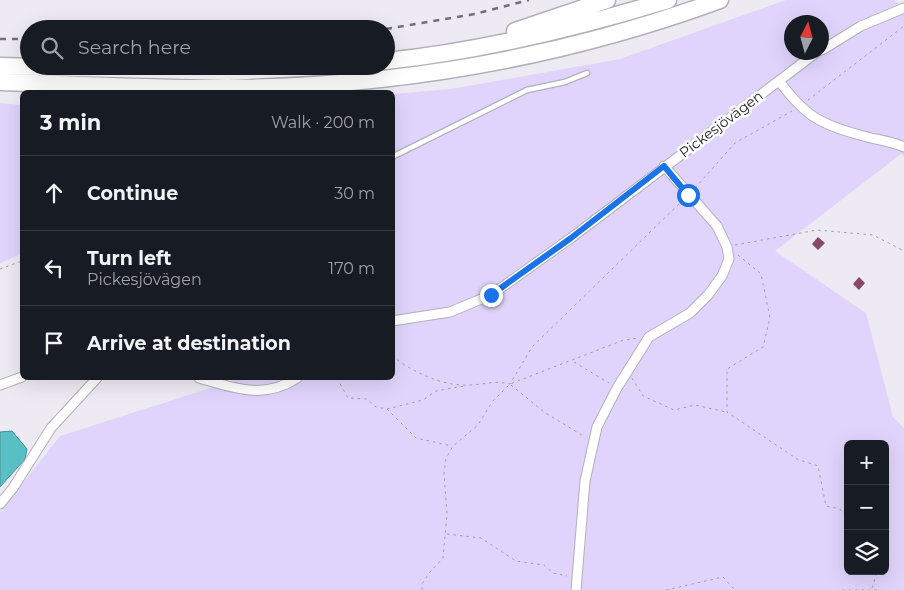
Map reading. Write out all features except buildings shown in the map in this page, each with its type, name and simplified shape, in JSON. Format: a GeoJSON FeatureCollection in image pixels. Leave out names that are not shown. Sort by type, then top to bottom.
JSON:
{"type":"FeatureCollection","features":[{"type":"Feature","properties":{"kind":"highway"},"geometry":{"type":"LineString","coordinates":[[395,60],[520,30],[607,0]]}},
{"type":"Feature","properties":{"kind":"highway"},"geometry":{"type":"LineString","coordinates":[[395,60],[490,46],[542,35],[668,0]]}},
{"type":"Feature","properties":{"kind":"highway"},"geometry":{"type":"LineString","coordinates":[[0,82],[230,88],[304,85],[424,74],[495,62],[595,39],[658,21],[720,0]]}},
{"type":"Feature","properties":{"kind":"highway"},"geometry":{"type":"LineString","coordinates":[[0,66],[20,67]]}},
{"type":"Feature","properties":{"kind":"street"},"geometry":{"type":"LineString","coordinates":[[829,46],[861,26],[904,8]]}},
{"type":"Feature","properties":{"kind":"street","name":"Pickesjövägen"},"geometry":{"type":"LineString","coordinates":[[395,321],[450,312],[491,295],[571,238],[807,60]]}},
{"type":"Feature","properties":{"kind":"street"},"geometry":{"type":"LineString","coordinates":[[779,81],[799,107],[825,124],[860,136],[890,141],[904,147]]}},
{"type":"Feature","properties":{"kind":"street"},"geometry":{"type":"LineString","coordinates":[[576,590],[585,481],[598,427],[617,388],[650,337],[690,313],[708,295],[722,276],[728,259],[727,247],[717,226],[664,166]]}},
{"type":"Feature","properties":{"kind":"street"},"geometry":{"type":"LineString","coordinates":[[0,385],[20,378]]}},
{"type":"Feature","properties":{"kind":"street"},"geometry":{"type":"LineString","coordinates":[[0,504],[13,488],[51,428],[95,380]]}},
{"type":"Feature","properties":{"kind":"street"},"geometry":{"type":"LineString","coordinates":[[207,380],[241,389],[261,391],[278,388],[293,380]]}},
{"type":"Feature","properties":{"kind":"lane"},"geometry":{"type":"LineString","coordinates":[[395,156],[527,90],[565,82],[587,72]]}},
{"type":"Feature","properties":{"kind":"path"},"geometry":{"type":"LineString","coordinates":[[422,590],[422,584],[443,558],[446,534],[444,474],[446,458],[453,446],[478,425],[492,402],[510,384],[532,347],[688,195]]}},
{"type":"Feature","properties":{"kind":"path"},"geometry":{"type":"LineString","coordinates":[[727,247],[817,230],[873,236],[904,251]]}},
{"type":"Feature","properties":{"kind":"path"},"geometry":{"type":"LineString","coordinates":[[727,247],[761,274],[770,318],[763,347],[727,369],[727,412]]}},
{"type":"Feature","properties":{"kind":"path"},"geometry":{"type":"LineString","coordinates":[[0,269],[20,262]]}},
{"type":"Feature","properties":{"kind":"path"},"geometry":{"type":"LineString","coordinates":[[510,384],[621,341],[650,337]]}},
{"type":"Feature","properties":{"kind":"path"},"geometry":{"type":"LineString","coordinates":[[395,358],[407,367],[438,381],[467,385]]}},
{"type":"Feature","properties":{"kind":"path"},"geometry":{"type":"LineString","coordinates":[[573,361],[617,388]]}},
{"type":"Feature","properties":{"kind":"path"},"geometry":{"type":"LineString","coordinates":[[625,375],[632,378],[643,396],[674,410],[695,405],[727,412],[797,459],[818,466],[826,506],[840,509],[844,514]]}},
{"type":"Feature","properties":{"kind":"path"},"geometry":{"type":"LineString","coordinates":[[338,380],[348,398],[367,399],[376,407],[387,409],[423,400],[436,391],[496,381],[510,384],[544,412],[579,436],[595,440]]}},
{"type":"Feature","properties":{"kind":"path"},"geometry":{"type":"LineString","coordinates":[[387,409],[416,438],[453,446]]}},
{"type":"Feature","properties":{"kind":"path"},"geometry":{"type":"LineString","coordinates":[[446,534],[482,538],[516,561],[544,565],[554,573],[576,578]]}},
{"type":"Feature","properties":{"kind":"path"},"geometry":{"type":"LineString","coordinates":[[872,588],[876,575]]}},
{"type":"Feature","properties":{"kind":"path"},"geometry":{"type":"LineString","coordinates":[[666,590],[723,577],[735,590]]}},
{"type":"Feature","properties":{"kind":"path"},"geometry":{"type":"LineString","coordinates":[[842,590],[872,588],[881,590]]}},
{"type":"Feature","properties":{"kind":"shaded area"},"geometry":{"type":"Polygon","coordinates":[[[786,0],[894,0],[904,6],[904,156],[901,154],[775,251],[866,313],[893,417],[904,428],[904,590],[0,590],[0,512],[60,436],[236,380],[395,380],[395,94],[451,89],[620,59],[786,0]]]}},
{"type":"Feature","properties":{"kind":"shaded area"},"geometry":{"type":"Polygon","coordinates":[[[0,103],[20,105],[20,255],[0,263],[0,103]]]}},
{"type":"Feature","properties":{"kind":"water"},"geometry":{"type":"Polygon","coordinates":[[[12,431],[27,449],[25,459],[0,487],[0,432],[12,431]]]}},
{"type":"Feature","properties":{"kind":"railway"},"geometry":{"type":"LineString","coordinates":[[395,27],[475,14],[529,0]]}},
{"type":"Feature","properties":{"kind":"railway"},"geometry":{"type":"LineString","coordinates":[[0,39],[20,39]]}},
{"type":"Feature","properties":{"kind":"route"},"geometry":{"type":"LineString","coordinates":[[491,295],[571,238],[664,166],[688,195]]}}]}
